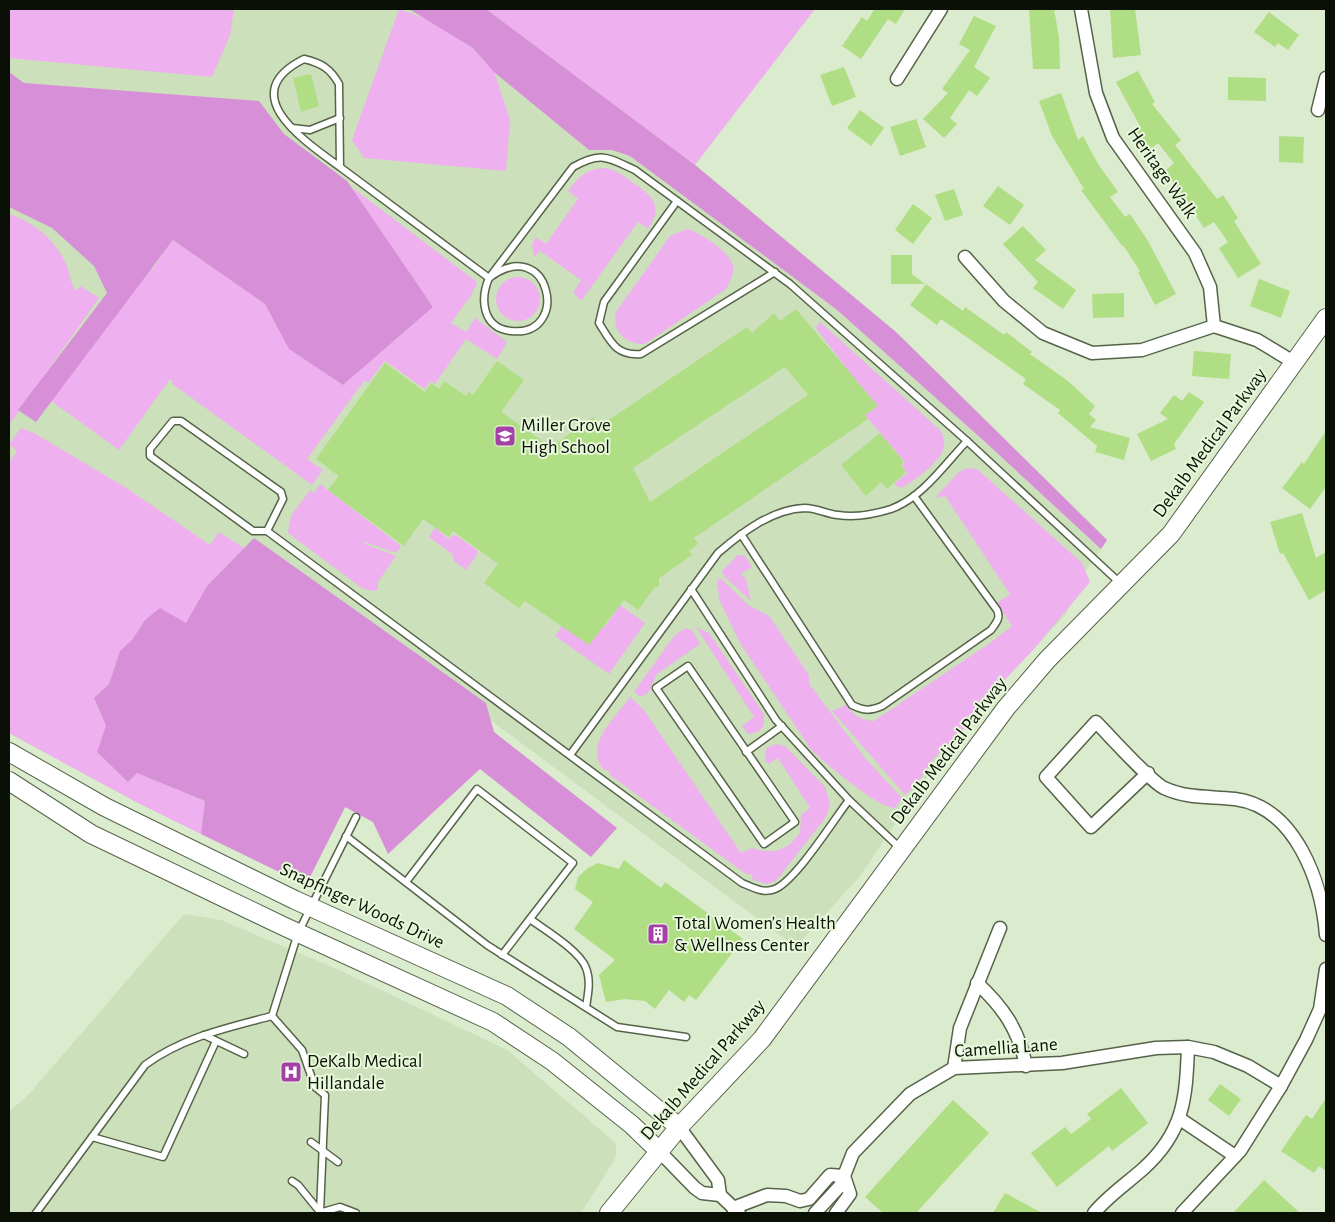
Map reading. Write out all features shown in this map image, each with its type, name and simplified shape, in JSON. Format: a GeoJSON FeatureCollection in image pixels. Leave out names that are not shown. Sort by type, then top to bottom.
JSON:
{"type":"FeatureCollection","features":[{"type":"Feature","properties":{"kind":"main road","name":"Dekalb Medical Parkway"},"geometry":{"type":"LineString","coordinates":[[609,1213],[678,1127],[762,1039],[902,850],[968,757],[1006,708],[1047,660],[1171,534],[1326,318]]}},
{"type":"Feature","properties":{"kind":"main road","name":"Snapfinger Woods Drive"},"geometry":{"type":"LineString","coordinates":[[9,752],[105,808],[311,907],[507,996],[569,1037],[678,1127]]}},
{"type":"Feature","properties":{"kind":"main road"},"geometry":{"type":"LineString","coordinates":[[9,781],[91,834],[298,934],[493,1022],[552,1061],[632,1125],[659,1151]]}},
{"type":"Feature","properties":{"kind":"street"},"geometry":{"type":"LineString","coordinates":[[897,79],[941,9]]}},
{"type":"Feature","properties":{"kind":"street","name":"Heritage Walk"},"geometry":{"type":"LineString","coordinates":[[1081,9],[1096,93],[1113,138],[1195,253],[1210,287],[1214,326]]}},
{"type":"Feature","properties":{"kind":"street"},"geometry":{"type":"LineString","coordinates":[[1318,110],[1326,78]]}},
{"type":"Feature","properties":{"kind":"street"},"geometry":{"type":"LineString","coordinates":[[965,257],[1004,301],[1043,333],[1092,353],[1142,350],[1214,326],[1257,340],[1295,363]]}},
{"type":"Feature","properties":{"kind":"street"},"geometry":{"type":"LineString","coordinates":[[1148,773],[1091,827],[1046,778],[1096,722],[1148,773],[1161,787],[1179,794],[1206,799],[1236,799],[1255,804],[1274,816],[1290,833],[1305,858],[1319,890],[1326,926]]}},
{"type":"Feature","properties":{"kind":"street"},"geometry":{"type":"LineString","coordinates":[[954,1068],[960,1028],[1000,928]]}},
{"type":"Feature","properties":{"kind":"street"},"geometry":{"type":"LineString","coordinates":[[1182,1213],[1236,1156],[1280,1086],[1323,1010],[1326,970]]}},
{"type":"Feature","properties":{"kind":"street"},"geometry":{"type":"LineString","coordinates":[[977,983],[998,1003],[1014,1025],[1022,1045],[1026,1066]]}},
{"type":"Feature","properties":{"kind":"street"},"geometry":{"type":"LineString","coordinates":[[1094,1213],[1164,1147],[1180,1119],[1186,1084],[1188,1047]]}},
{"type":"Feature","properties":{"kind":"street","name":"Camellia Lane"},"geometry":{"type":"LineString","coordinates":[[820,1212],[840,1186],[853,1153],[910,1094],[954,1068],[1062,1063],[1156,1048],[1188,1047],[1214,1052],[1248,1066],[1280,1086]]}},
{"type":"Feature","properties":{"kind":"street"},"geometry":{"type":"LineString","coordinates":[[1180,1119],[1236,1156]]}},
{"type":"Feature","properties":{"kind":"street"},"geometry":{"type":"LineString","coordinates":[[678,1127],[718,1180],[720,1195]]}},
{"type":"Feature","properties":{"kind":"street"},"geometry":{"type":"LineString","coordinates":[[659,1151],[695,1188],[702,1192],[720,1195],[736,1210],[767,1196],[786,1196],[800,1201],[809,1199],[830,1175],[844,1176]]}},
{"type":"Feature","properties":{"kind":"street","name":"Camellia Lane"},"geometry":{"type":"LineString","coordinates":[[836,1213],[850,1194],[844,1176]]}},
{"type":"Feature","properties":{"kind":"street"},"geometry":{"type":"LineString","coordinates":[[809,1199],[820,1212]]}},
{"type":"Feature","properties":{"kind":"lane"},"geometry":{"type":"LineString","coordinates":[[340,167],[339,84],[333,73],[320,62],[304,59],[288,67],[278,80],[272,94],[275,106],[292,128],[340,167],[489,278]]}},
{"type":"Feature","properties":{"kind":"lane"},"geometry":{"type":"LineString","coordinates":[[292,128],[310,130],[340,118]]}},
{"type":"Feature","properties":{"kind":"lane"},"geometry":{"type":"LineString","coordinates":[[489,278],[501,269],[517,266],[532,270],[538,275],[547,288],[548,296],[545,314],[538,323],[519,332],[508,331],[490,320],[483,300],[489,278],[572,167],[591,157],[610,158],[635,170],[790,284],[968,441],[1122,584]]}},
{"type":"Feature","properties":{"kind":"lane"},"geometry":{"type":"LineString","coordinates":[[677,201],[604,302],[599,322],[612,344],[627,355],[641,354],[775,272]]}},
{"type":"Feature","properties":{"kind":"lane"},"geometry":{"type":"LineString","coordinates":[[266,531],[284,500],[281,492],[181,421],[173,421],[150,449],[150,456],[253,531],[266,531],[742,883],[760,891],[775,889],[793,875],[849,800]]}},
{"type":"Feature","properties":{"kind":"lane"},"geometry":{"type":"LineString","coordinates":[[570,755],[718,554],[741,534],[782,513],[805,508],[838,516],[866,515],[892,508],[914,496],[968,441]]}},
{"type":"Feature","properties":{"kind":"lane"},"geometry":{"type":"LineString","coordinates":[[741,534],[852,706],[862,711],[872,710],[882,706],[992,630],[998,621],[999,614],[997,610],[914,496]]}},
{"type":"Feature","properties":{"kind":"lane"},"geometry":{"type":"LineString","coordinates":[[691,589],[782,726],[849,800],[902,850]]}},
{"type":"Feature","properties":{"kind":"lane"},"geometry":{"type":"LineString","coordinates":[[688,666],[746,752],[795,822],[764,844],[656,688],[688,666]]}},
{"type":"Feature","properties":{"kind":"lane"},"geometry":{"type":"LineString","coordinates":[[746,752],[782,726]]}},
{"type":"Feature","properties":{"kind":"lane"},"geometry":{"type":"LineString","coordinates":[[406,882],[477,789],[573,863],[502,955]]}},
{"type":"Feature","properties":{"kind":"lane"},"geometry":{"type":"LineString","coordinates":[[272,1016],[298,934],[356,817]]}},
{"type":"Feature","properties":{"kind":"lane"},"geometry":{"type":"LineString","coordinates":[[346,836],[502,955],[617,1027],[686,1037]]}},
{"type":"Feature","properties":{"kind":"lane"},"geometry":{"type":"LineString","coordinates":[[530,919],[578,956],[586,967],[589,983],[586,1007]]}},
{"type":"Feature","properties":{"kind":"lane"},"geometry":{"type":"LineString","coordinates":[[36,1213],[145,1065],[164,1051],[204,1035],[272,1016]]}},
{"type":"Feature","properties":{"kind":"lane"},"geometry":{"type":"LineString","coordinates":[[272,1016],[302,1050],[315,1087],[324,1095],[320,1213]]}},
{"type":"Feature","properties":{"kind":"lane"},"geometry":{"type":"LineString","coordinates":[[204,1035],[244,1054]]}},
{"type":"Feature","properties":{"kind":"lane"},"geometry":{"type":"LineString","coordinates":[[92,1136],[163,1157],[216,1041]]}},
{"type":"Feature","properties":{"kind":"lane"},"geometry":{"type":"LineString","coordinates":[[311,1142],[338,1162]]}},
{"type":"Feature","properties":{"kind":"lane"},"geometry":{"type":"LineString","coordinates":[[292,1181],[298,1185],[320,1213]]}},
{"type":"Feature","properties":{"kind":"lane"},"geometry":{"type":"LineString","coordinates":[[320,1213],[340,1208],[356,1213]]}},
{"type":"Feature","properties":{"kind":"shaded area","name":"Miller Grove High School"},"geometry":{"type":"Polygon","coordinates":[[[9,9],[486,9],[695,165],[896,332],[1107,540],[1085,572],[1066,614],[959,730],[860,876],[796,947],[435,679],[416,668],[306,885],[136,802],[9,733],[9,9]]]}},
{"type":"Feature","properties":{"kind":"shaded area"},"geometry":{"type":"Polygon","coordinates":[[[9,9],[234,9],[230,35],[212,77],[9,58],[9,9]]]}},
{"type":"Feature","properties":{"kind":"shaded area"},"geometry":{"type":"Polygon","coordinates":[[[399,9],[432,21],[473,48],[494,71],[510,120],[506,171],[364,158],[352,140],[399,9]]]}},
{"type":"Feature","properties":{"kind":"shaded area"},"geometry":{"type":"Polygon","coordinates":[[[409,9],[486,9],[695,165],[896,332],[1107,540],[1101,549],[983,440],[836,309],[630,156],[612,150],[589,150],[494,72],[473,48],[409,9]]]}},
{"type":"Feature","properties":{"kind":"shaded area"},"geometry":{"type":"Polygon","coordinates":[[[486,9],[815,9],[695,165],[486,9]]]}},
{"type":"Feature","properties":{"kind":"shaded area"},"geometry":{"type":"Polygon","coordinates":[[[9,72],[24,83],[259,101],[284,134],[347,181],[433,307],[343,385],[289,349],[265,304],[173,240],[36,422],[18,410],[107,293],[94,266],[52,228],[9,207],[9,72]]]}},
{"type":"Feature","properties":{"kind":"shaded area"},"geometry":{"type":"Polygon","coordinates":[[[605,168],[626,177],[645,192],[654,202],[655,214],[648,229],[638,222],[581,301],[573,293],[581,280],[540,251],[534,257],[532,245],[536,237],[546,244],[578,199],[568,191],[576,181],[588,172],[605,168]]]}},
{"type":"Feature","properties":{"kind":"shaded area"},"geometry":{"type":"Polygon","coordinates":[[[350,186],[477,282],[472,294],[451,323],[466,332],[475,318],[507,342],[497,359],[466,339],[435,384],[431,381],[425,389],[385,361],[368,383],[364,381],[307,459],[323,470],[312,485],[171,383],[173,381],[170,379],[119,450],[51,401],[148,267],[152,270],[173,240],[265,304],[290,349],[343,385],[433,307],[350,186]]]}},
{"type":"Feature","properties":{"kind":"shaded area"},"geometry":{"type":"Polygon","coordinates":[[[9,214],[28,222],[52,242],[64,259],[72,284],[77,291],[80,286],[99,298],[9,425],[9,214]]]}},
{"type":"Feature","properties":{"kind":"shaded area"},"geometry":{"type":"Polygon","coordinates":[[[687,229],[699,234],[721,249],[731,261],[733,272],[726,289],[645,344],[631,342],[618,331],[615,319],[616,312],[670,236],[687,229]]]}},
{"type":"Feature","properties":{"kind":"shaded area"},"geometry":{"type":"Polygon","coordinates":[[[522,277],[534,283],[539,290],[539,308],[534,315],[527,320],[514,321],[506,318],[499,311],[496,295],[499,287],[506,280],[522,277]]]}},
{"type":"Feature","properties":{"kind":"shaded area"},"geometry":{"type":"Polygon","coordinates":[[[820,322],[941,431],[944,445],[938,459],[920,476],[901,488],[894,484],[907,473],[902,466],[905,462],[865,415],[876,407],[816,328],[820,322]]]}},
{"type":"Feature","properties":{"kind":"shaded area"},"geometry":{"type":"Polygon","coordinates":[[[21,428],[34,433],[125,487],[210,545],[219,532],[244,548],[207,586],[186,624],[161,609],[145,620],[132,640],[120,651],[109,684],[94,699],[106,726],[137,773],[205,801],[201,834],[136,802],[9,733],[9,463],[17,451],[9,444],[21,428]]]}},
{"type":"Feature","properties":{"kind":"shaded area"},"geometry":{"type":"Polygon","coordinates":[[[968,468],[977,469],[1082,563],[1090,582],[1033,650],[992,693],[968,725],[932,760],[917,784],[905,795],[832,711],[846,705],[858,717],[874,721],[990,643],[1012,626],[997,603],[1010,594],[945,496],[935,498],[959,472],[968,468]]]}},
{"type":"Feature","properties":{"kind":"shaded area"},"geometry":{"type":"Polygon","coordinates":[[[320,484],[401,546],[396,553],[365,542],[365,544],[396,556],[378,582],[378,590],[372,591],[362,588],[288,533],[291,516],[310,490],[314,493],[320,484]]]}},
{"type":"Feature","properties":{"kind":"shaded area"},"geometry":{"type":"Polygon","coordinates":[[[435,528],[449,539],[452,535],[457,536],[477,550],[477,554],[466,570],[454,561],[452,554],[429,537],[435,528]]]}},
{"type":"Feature","properties":{"kind":"shaded area"},"geometry":{"type":"Polygon","coordinates":[[[254,538],[486,703],[494,732],[617,828],[591,857],[480,769],[388,854],[373,822],[345,807],[306,885],[201,834],[205,801],[137,773],[128,782],[97,752],[106,726],[94,698],[109,684],[120,651],[132,640],[145,620],[160,608],[186,623],[207,586],[254,538]]]}},
{"type":"Feature","properties":{"kind":"shaded area"},"geometry":{"type":"Polygon","coordinates":[[[738,555],[744,555],[752,567],[741,574],[746,579],[751,601],[724,576],[722,571],[738,555]]]}},
{"type":"Feature","properties":{"kind":"shaded area"},"geometry":{"type":"Polygon","coordinates":[[[718,579],[722,579],[748,605],[769,616],[809,675],[809,684],[865,758],[902,798],[895,808],[876,801],[864,793],[810,748],[740,643],[718,597],[720,594],[717,588],[718,579]]]}},
{"type":"Feature","properties":{"kind":"shaded area"},"geometry":{"type":"Polygon","coordinates":[[[620,605],[645,623],[609,674],[555,636],[562,626],[604,628],[620,605]]]}},
{"type":"Feature","properties":{"kind":"shaded area"},"geometry":{"type":"Polygon","coordinates":[[[696,627],[709,633],[764,714],[764,725],[758,732],[748,734],[742,726],[754,717],[696,627]]]}},
{"type":"Feature","properties":{"kind":"shaded area"},"geometry":{"type":"Polygon","coordinates":[[[686,628],[692,630],[700,644],[657,674],[649,692],[641,697],[634,692],[675,635],[686,628]]]}},
{"type":"Feature","properties":{"kind":"shaded area"},"geometry":{"type":"Polygon","coordinates":[[[630,697],[644,710],[741,853],[752,848],[773,851],[785,848],[800,833],[801,815],[810,808],[778,758],[769,764],[765,761],[766,749],[775,744],[785,746],[825,787],[830,804],[826,817],[776,881],[767,884],[753,880],[751,874],[746,874],[610,775],[609,771],[603,769],[598,760],[599,741],[630,697]]]}},
{"type":"Feature","properties":{"kind":"shaded area","name":"DeKalb Medical Hillandale"},"geometry":{"type":"Polygon","coordinates":[[[184,914],[221,920],[337,969],[507,1050],[616,1143],[616,1157],[581,1213],[9,1213],[9,1112],[30,1093],[184,914]]]}},
{"type":"Feature","properties":{"kind":"building"},"geometry":{"type":"Polygon","coordinates":[[[872,9],[905,9],[896,24],[888,19],[861,59],[842,46],[862,17],[867,21],[874,10],[872,9]]]}},
{"type":"Feature","properties":{"kind":"building"},"geometry":{"type":"Polygon","coordinates":[[[1029,9],[1054,9],[1059,37],[1060,69],[1033,69],[1029,9]]]}},
{"type":"Feature","properties":{"kind":"building"},"geometry":{"type":"Polygon","coordinates":[[[1110,9],[1135,9],[1141,55],[1113,58],[1110,9]]]}},
{"type":"Feature","properties":{"kind":"building"},"geometry":{"type":"Polygon","coordinates":[[[1269,12],[1299,35],[1288,50],[1278,43],[1275,47],[1254,32],[1269,12]]]}},
{"type":"Feature","properties":{"kind":"building"},"geometry":{"type":"Polygon","coordinates":[[[974,16],[996,26],[974,67],[990,78],[977,96],[969,90],[950,118],[957,124],[944,138],[923,119],[948,93],[942,89],[970,50],[959,44],[974,16]]]}},
{"type":"Feature","properties":{"kind":"building"},"geometry":{"type":"Polygon","coordinates":[[[844,67],[856,97],[832,106],[820,75],[844,67]]]}},
{"type":"Feature","properties":{"kind":"building"},"geometry":{"type":"Polygon","coordinates":[[[1138,71],[1155,102],[1152,104],[1181,140],[1175,145],[1217,199],[1223,195],[1238,218],[1234,221],[1261,264],[1238,278],[1219,248],[1228,242],[1214,222],[1204,228],[1194,213],[1196,212],[1165,171],[1174,163],[1158,143],[1150,150],[1136,132],[1141,128],[1116,82],[1138,71]]]}},
{"type":"Feature","properties":{"kind":"building"},"geometry":{"type":"Polygon","coordinates":[[[311,74],[319,106],[301,112],[293,78],[311,74]]]}},
{"type":"Feature","properties":{"kind":"building"},"geometry":{"type":"Polygon","coordinates":[[[1228,77],[1266,78],[1266,101],[1228,100],[1228,77]]]}},
{"type":"Feature","properties":{"kind":"building"},"geometry":{"type":"Polygon","coordinates":[[[1061,93],[1078,140],[1083,136],[1098,164],[1118,192],[1110,197],[1125,217],[1130,214],[1148,241],[1176,294],[1155,305],[1138,272],[1140,271],[1123,245],[1123,247],[1081,190],[1084,189],[1052,136],[1039,101],[1061,93]]]}},
{"type":"Feature","properties":{"kind":"building"},"geometry":{"type":"Polygon","coordinates":[[[860,110],[884,128],[871,146],[847,128],[860,110]]]}},
{"type":"Feature","properties":{"kind":"building"},"geometry":{"type":"Polygon","coordinates":[[[916,119],[926,147],[900,156],[890,127],[916,119]]]}},
{"type":"Feature","properties":{"kind":"building"},"geometry":{"type":"Polygon","coordinates":[[[1279,136],[1304,137],[1303,163],[1279,162],[1279,136]]]}},
{"type":"Feature","properties":{"kind":"building"},"geometry":{"type":"Polygon","coordinates":[[[998,186],[1024,205],[1010,225],[983,206],[998,186]]]}},
{"type":"Feature","properties":{"kind":"building"},"geometry":{"type":"Polygon","coordinates":[[[954,189],[963,215],[945,221],[935,195],[954,189]]]}},
{"type":"Feature","properties":{"kind":"building"},"geometry":{"type":"Polygon","coordinates":[[[913,204],[932,218],[913,244],[895,230],[913,204]]]}},
{"type":"Feature","properties":{"kind":"building"},"geometry":{"type":"Polygon","coordinates":[[[1023,226],[1046,250],[1035,260],[1076,290],[1063,309],[1033,288],[1038,282],[1003,244],[1023,226]]]}},
{"type":"Feature","properties":{"kind":"building"},"geometry":{"type":"Polygon","coordinates":[[[891,255],[912,255],[912,274],[925,284],[891,284],[891,255]]]}},
{"type":"Feature","properties":{"kind":"building"},"geometry":{"type":"Polygon","coordinates":[[[1259,279],[1290,291],[1281,318],[1250,306],[1259,279]]]}},
{"type":"Feature","properties":{"kind":"building"},"geometry":{"type":"Polygon","coordinates":[[[926,284],[963,311],[965,307],[1004,335],[1006,332],[1032,352],[1030,354],[1068,381],[1095,406],[1089,414],[1096,420],[1090,427],[1130,438],[1124,460],[1095,452],[1097,446],[1058,413],[1060,410],[1023,384],[1026,379],[941,319],[937,325],[910,305],[926,284]]]}},
{"type":"Feature","properties":{"kind":"building"},"geometry":{"type":"Polygon","coordinates":[[[1124,293],[1124,317],[1093,318],[1092,294],[1124,293]]]}},
{"type":"Feature","properties":{"kind":"building"},"geometry":{"type":"Polygon","coordinates":[[[796,309],[878,406],[865,415],[868,419],[694,538],[698,544],[689,551],[692,555],[659,578],[659,587],[655,587],[638,610],[624,600],[589,645],[525,601],[519,608],[484,583],[498,564],[453,531],[449,537],[423,519],[404,546],[328,490],[339,476],[316,459],[385,363],[425,392],[431,383],[439,389],[444,381],[466,396],[469,392],[473,395],[497,361],[524,380],[501,412],[551,447],[593,417],[600,426],[747,327],[752,333],[774,313],[780,321],[796,309]],[[785,367],[633,468],[650,502],[808,395],[785,367]]]}},
{"type":"Feature","properties":{"kind":"building"},"geometry":{"type":"Polygon","coordinates":[[[1194,351],[1231,354],[1229,379],[1192,376],[1194,351]]]}},
{"type":"Feature","properties":{"kind":"building"},"geometry":{"type":"Polygon","coordinates":[[[1189,392],[1204,402],[1174,444],[1176,449],[1151,461],[1137,434],[1168,419],[1160,413],[1174,395],[1182,401],[1189,392]]]}},
{"type":"Feature","properties":{"kind":"building"},"geometry":{"type":"Polygon","coordinates":[[[1326,431],[1326,487],[1310,509],[1282,488],[1302,462],[1304,464],[1326,431]]]}},
{"type":"Feature","properties":{"kind":"building"},"geometry":{"type":"Polygon","coordinates":[[[880,433],[904,462],[901,465],[906,472],[887,489],[881,482],[866,496],[841,465],[880,433]]]}},
{"type":"Feature","properties":{"kind":"building"},"geometry":{"type":"Polygon","coordinates":[[[1302,513],[1316,558],[1326,552],[1326,590],[1309,600],[1283,553],[1280,554],[1270,522],[1302,513]]]}},
{"type":"Feature","properties":{"kind":"building","name":"Total Women’s Health & Wellness Center"},"geometry":{"type":"Polygon","coordinates":[[[624,860],[661,888],[665,882],[743,939],[696,1000],[689,995],[684,1002],[669,990],[655,1009],[645,1001],[625,999],[606,1002],[599,975],[615,960],[574,929],[593,902],[575,889],[578,877],[588,868],[598,863],[619,869],[624,860]]]}},
{"type":"Feature","properties":{"kind":"building"},"geometry":{"type":"Polygon","coordinates":[[[1220,1084],[1241,1099],[1229,1116],[1208,1100],[1220,1084]]]}},
{"type":"Feature","properties":{"kind":"building"},"geometry":{"type":"Polygon","coordinates":[[[1121,1088],[1148,1123],[1112,1151],[1109,1146],[1057,1187],[1031,1153],[1065,1127],[1071,1134],[1091,1119],[1087,1114],[1121,1088]]]}},
{"type":"Feature","properties":{"kind":"building"},"geometry":{"type":"Polygon","coordinates":[[[1326,1098],[1326,1171],[1319,1166],[1314,1173],[1281,1151],[1306,1115],[1312,1119],[1326,1098]]]}},
{"type":"Feature","properties":{"kind":"building"},"geometry":{"type":"Polygon","coordinates":[[[953,1100],[989,1133],[916,1213],[883,1213],[865,1197],[953,1100]]]}},
{"type":"Feature","properties":{"kind":"building"},"geometry":{"type":"Polygon","coordinates":[[[1264,1180],[1300,1213],[1233,1213],[1264,1180]]]}},
{"type":"Feature","properties":{"kind":"building"},"geometry":{"type":"Polygon","coordinates":[[[1005,1193],[1042,1213],[993,1213],[1005,1193]]]}},
{"type":"Feature","properties":{"kind":"place","name":"Miller Grove High School"},"geometry":{"type":"Point","coordinates":[505,436]}},
{"type":"Feature","properties":{"kind":"place","name":"Total Women’s Health & Wellness Center"},"geometry":{"type":"Point","coordinates":[658,934]}},
{"type":"Feature","properties":{"kind":"place","name":"DeKalb Medical Hillandale"},"geometry":{"type":"Point","coordinates":[291,1072]}}]}
